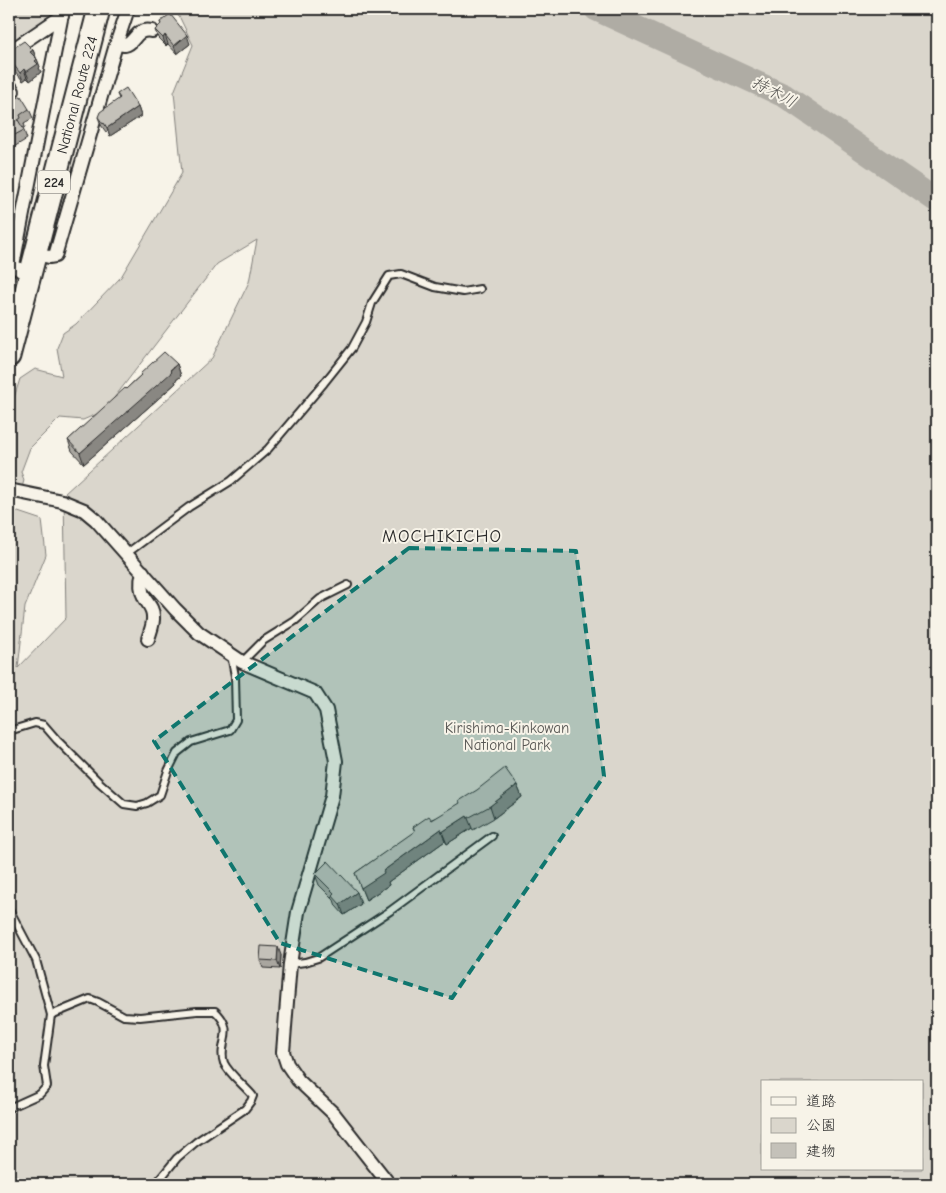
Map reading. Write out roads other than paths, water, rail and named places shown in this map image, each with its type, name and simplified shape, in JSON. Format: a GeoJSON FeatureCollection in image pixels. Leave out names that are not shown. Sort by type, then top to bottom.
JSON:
{"type":"FeatureCollection","features":[{"type":"Feature","properties":{"kind":"highway","name":"National Route 224"},"geometry":{"type":"LineString","coordinates":[[9,356],[17,270],[35,254],[99,9]]}},
{"type":"Feature","properties":{"kind":"street"},"geometry":{"type":"LineString","coordinates":[[35,254],[49,257],[55,256],[116,44],[128,9]]}},
{"type":"Feature","properties":{"kind":"street"},"geometry":{"type":"LineString","coordinates":[[9,52],[62,12]]}},
{"type":"Feature","properties":{"kind":"street"},"geometry":{"type":"LineString","coordinates":[[17,270],[62,12]]}},
{"type":"Feature","properties":{"kind":"street"},"geometry":{"type":"LineString","coordinates":[[116,44],[125,45],[143,31],[152,31]]}},
{"type":"Feature","properties":{"kind":"street"},"geometry":{"type":"LineString","coordinates":[[9,490],[62,501],[84,510],[96,520],[175,609],[200,633],[242,662],[315,693],[326,710],[336,761],[332,796],[298,912],[290,964],[284,1052],[287,1064],[298,1080],[334,1114],[389,1184]]}},
{"type":"Feature","properties":{"kind":"street"},"geometry":{"type":"LineString","coordinates":[[142,572],[140,582],[142,594],[153,614],[148,639]]}},
{"type":"Feature","properties":{"kind":"lane"},"geometry":{"type":"LineString","coordinates":[[126,554],[189,507],[230,481],[268,449],[352,348],[366,322],[372,303],[389,276],[401,274],[434,287],[462,292],[480,289]]}},
{"type":"Feature","properties":{"kind":"lane"},"geometry":{"type":"LineString","coordinates":[[242,662],[263,641],[295,621],[320,599],[348,584]]}},
{"type":"Feature","properties":{"kind":"lane"},"geometry":{"type":"LineString","coordinates":[[9,730],[35,722],[44,725],[98,782],[124,804],[137,806],[148,803],[160,794],[177,753],[191,742],[230,730],[236,720],[235,676],[231,655]]}},
{"type":"Feature","properties":{"kind":"lane"},"geometry":{"type":"LineString","coordinates":[[290,964],[318,958],[390,911],[492,836]]}},
{"type":"Feature","properties":{"kind":"lane"},"geometry":{"type":"LineString","coordinates":[[9,909],[36,960],[51,1015],[44,1066],[47,1086],[40,1094],[9,1108]]}},
{"type":"Feature","properties":{"kind":"lane"},"geometry":{"type":"LineString","coordinates":[[51,1015],[90,999],[124,1016],[140,1017],[216,1011],[223,1018],[226,1035],[223,1061],[227,1068],[253,1096],[251,1101],[246,1109],[196,1142],[177,1158],[156,1184]]}},
{"type":"Feature","properties":{"kind":"waterway","name":"持木川"},"geometry":{"type":"LineString","coordinates":[[596,9],[785,96],[937,201]]}},
{"type":"Feature","properties":{"kind":"district","name":"MOCHIKICHO"},"geometry":{"type":"Point","coordinates":[442,536]}},
{"type":"Feature","properties":{"kind":"park label","name":"Kirishima-Kinkowan National Park"},"geometry":{"type":"Point","coordinates":[507,736]}}]}
